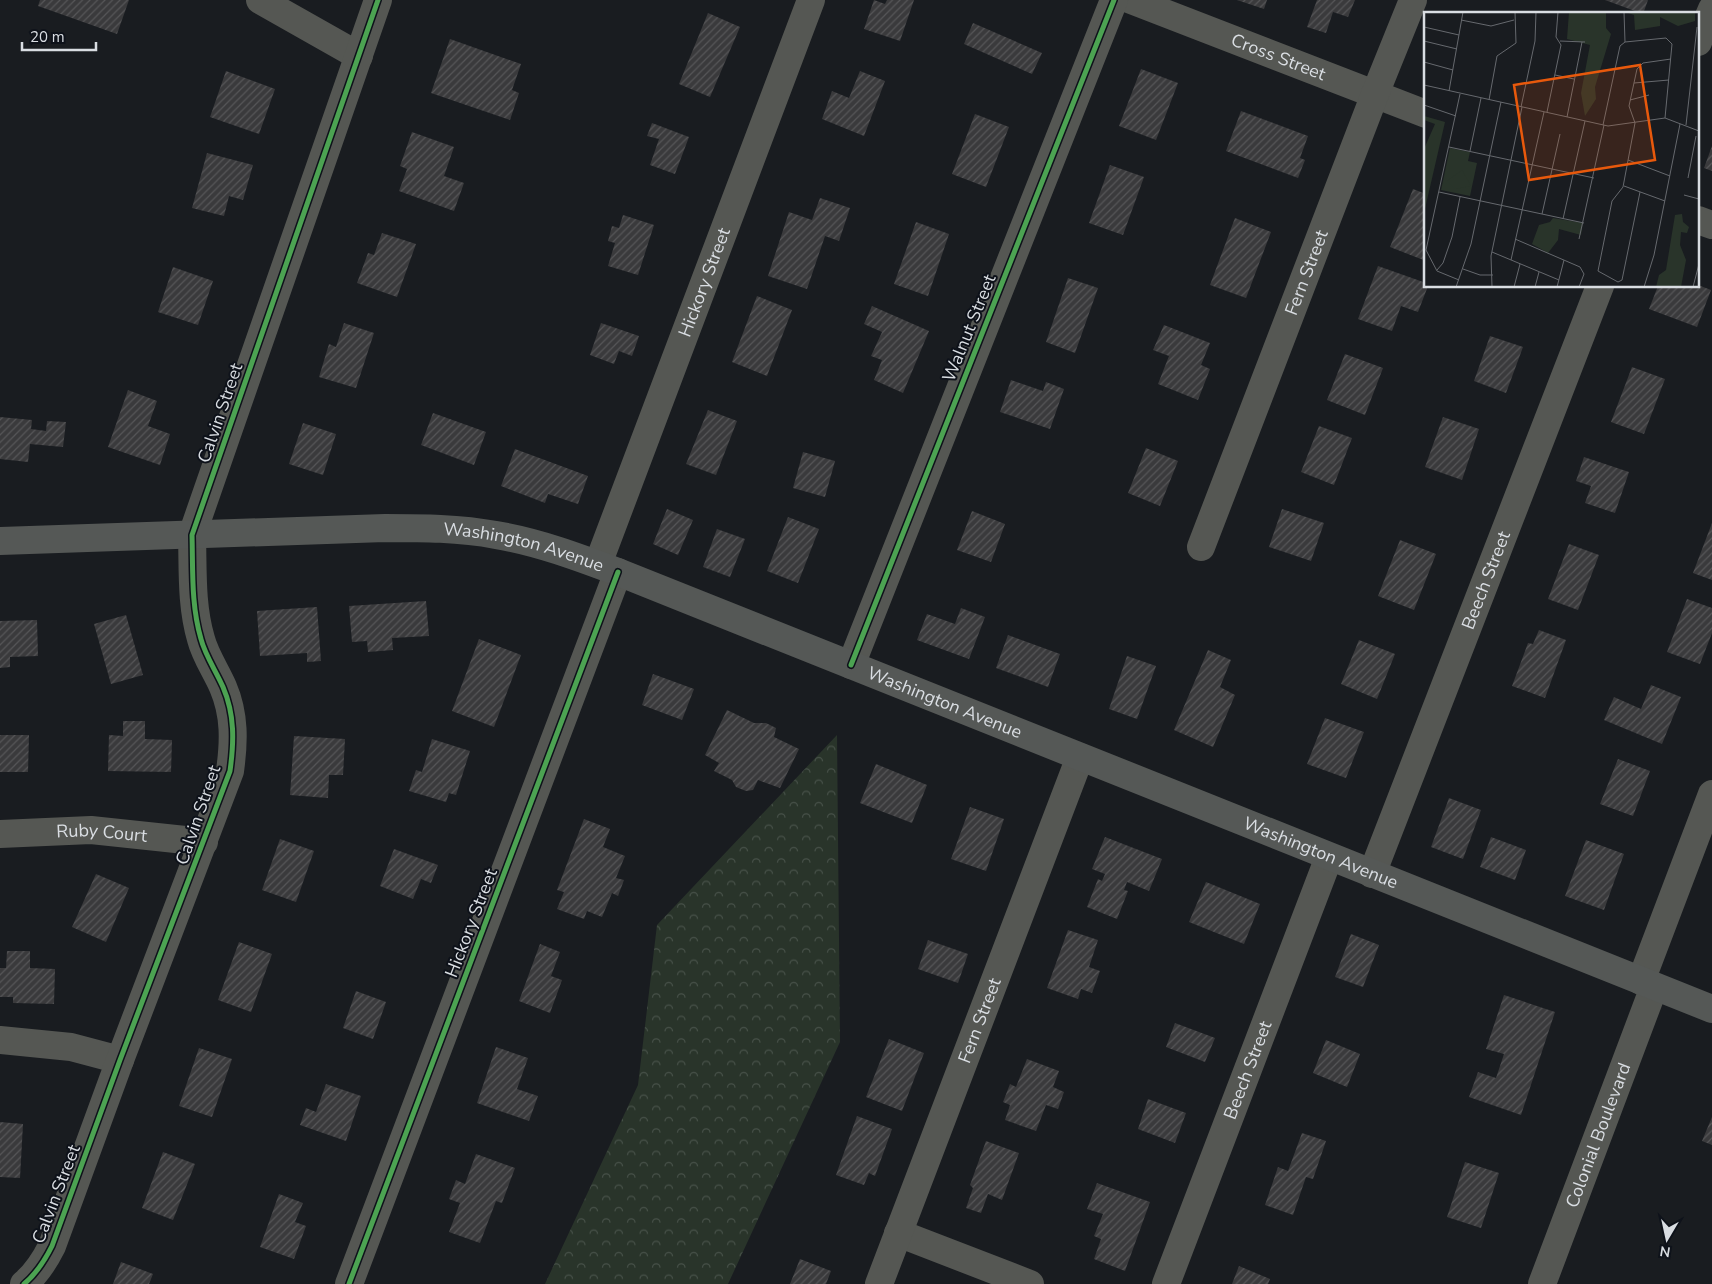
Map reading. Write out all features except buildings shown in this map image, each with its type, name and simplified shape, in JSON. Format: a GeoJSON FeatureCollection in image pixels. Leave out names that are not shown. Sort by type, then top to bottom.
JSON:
{"type":"FeatureCollection","features":[{"type":"Feature","properties":{"kind":"main road","name":"Washington Avenue"},"geometry":{"type":"LineString","coordinates":[[0,541],[385,528],[436,528],[496,535],[555,549],[608,568],[1712,1009]]}},
{"type":"Feature","properties":{"kind":"street"},"geometry":{"type":"LineString","coordinates":[[260,0],[359,56]]}},
{"type":"Feature","properties":{"kind":"street","name":"Calvin Street"},"geometry":{"type":"LineString","coordinates":[[24,1284],[47,1257],[52,1246],[230,770],[234,742],[232,718],[224,689],[201,641],[194,612],[192,535],[378,0]]}},
{"type":"Feature","properties":{"kind":"street","name":"Hickory Street"},"geometry":{"type":"LineString","coordinates":[[349,1284],[811,0]]}},
{"type":"Feature","properties":{"kind":"street","name":"Walnut Street"},"geometry":{"type":"LineString","coordinates":[[851,665],[1114,0]]}},
{"type":"Feature","properties":{"kind":"street","name":"Cross Street"},"geometry":{"type":"LineString","coordinates":[[1131,0],[1424,113]]}},
{"type":"Feature","properties":{"kind":"street","name":"Fern Street"},"geometry":{"type":"LineString","coordinates":[[1201,547],[1413,0]]}},
{"type":"Feature","properties":{"kind":"street"},"geometry":{"type":"LineString","coordinates":[[1700,37],[1712,9]]}},
{"type":"Feature","properties":{"kind":"street"},"geometry":{"type":"LineString","coordinates":[[1700,221],[1712,225]]}},
{"type":"Feature","properties":{"kind":"street","name":"Beech Street"},"geometry":{"type":"LineString","coordinates":[[1372,874],[1599,288]]}},
{"type":"Feature","properties":{"kind":"street","name":"Fern Street"},"geometry":{"type":"LineString","coordinates":[[879,1284],[1080,757]]}},
{"type":"Feature","properties":{"kind":"street","name":"Colonial Boulevard"},"geometry":{"type":"LineString","coordinates":[[1542,1284],[1712,794]]}},
{"type":"Feature","properties":{"kind":"street","name":"Ruby Court"},"geometry":{"type":"LineString","coordinates":[[0,834],[91,830],[204,842]]}},
{"type":"Feature","properties":{"kind":"street","name":"Beech Street"},"geometry":{"type":"LineString","coordinates":[[1166,1284],[1329,857]]}},
{"type":"Feature","properties":{"kind":"street"},"geometry":{"type":"LineString","coordinates":[[0,1040],[71,1047],[120,1060]]}},
{"type":"Feature","properties":{"kind":"street"},"geometry":{"type":"LineString","coordinates":[[898,1233],[1030,1284]]}},
{"type":"Feature","properties":{"kind":"green space"},"geometry":{"type":"Polygon","coordinates":[[[837,735],[840,1042],[728,1284],[545,1284],[638,1085],[657,925],[837,735]]]}},
{"type":"Feature","properties":{"kind":"cycle path"},"geometry":{"type":"LineString","coordinates":[[24,1284],[40,1266],[52,1246],[120,1060],[230,771],[233,739],[232,718],[227,697],[205,651],[198,626],[193,587],[192,535],[378,0]]}},
{"type":"Feature","properties":{"kind":"cycle path"},"geometry":{"type":"LineString","coordinates":[[851,665],[1114,0]]}},
{"type":"Feature","properties":{"kind":"cycle path"},"geometry":{"type":"LineString","coordinates":[[349,1284],[618,572]]}}]}
